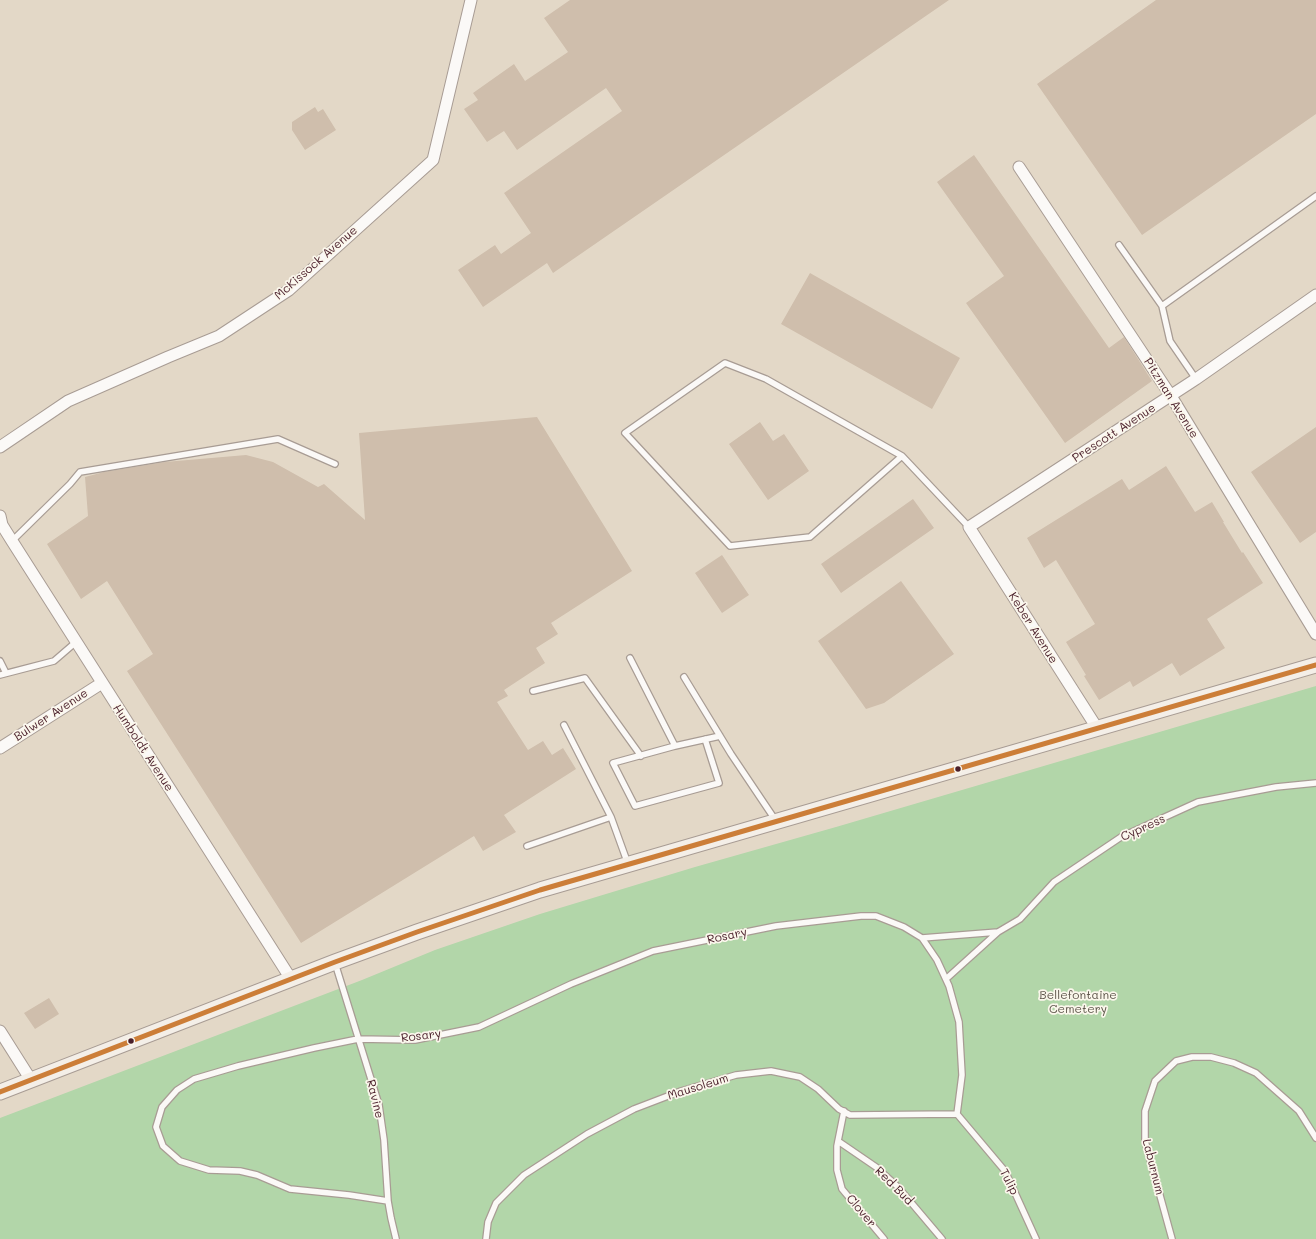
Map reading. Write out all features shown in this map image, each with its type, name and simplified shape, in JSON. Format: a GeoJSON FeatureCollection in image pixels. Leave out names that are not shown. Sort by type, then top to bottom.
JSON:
{"type":"FeatureCollection","features":[{"type":"Feature","properties":{"kind":"main road"},"geometry":{"type":"LineString","coordinates":[[0,1092],[335,962],[526,895],[628,864],[1316,665]]}},
{"type":"Feature","properties":{"kind":"street","name":"McKissock Avenue"},"geometry":{"type":"LineString","coordinates":[[0,447],[68,401],[219,336],[289,290],[433,160],[471,0]]}},
{"type":"Feature","properties":{"kind":"street","name":"Pitzman Avenue"},"geometry":{"type":"LineString","coordinates":[[1019,167],[1171,396],[1316,634]]}},
{"type":"Feature","properties":{"kind":"street","name":"Prescott Avenue"},"geometry":{"type":"LineString","coordinates":[[969,527],[1171,396],[1316,295]]}},
{"type":"Feature","properties":{"kind":"street","name":"Humboldt Avenue"},"geometry":{"type":"LineString","coordinates":[[0,516],[2,525],[291,979]]}},
{"type":"Feature","properties":{"kind":"street","name":"Keber Avenue"},"geometry":{"type":"LineString","coordinates":[[969,527],[1097,728]]}},
{"type":"Feature","properties":{"kind":"street","name":"Bulwer Avenue"},"geometry":{"type":"LineString","coordinates":[[0,748],[102,683]]}},
{"type":"Feature","properties":{"kind":"street"},"geometry":{"type":"LineString","coordinates":[[0,1031],[31,1080]]}},
{"type":"Feature","properties":{"kind":"lane"},"geometry":{"type":"LineString","coordinates":[[1162,306],[1316,196]]}},
{"type":"Feature","properties":{"kind":"lane"},"geometry":{"type":"LineString","coordinates":[[1119,245],[1162,306],[1170,341],[1196,379]]}},
{"type":"Feature","properties":{"kind":"lane"},"geometry":{"type":"LineString","coordinates":[[902,456],[810,537],[730,546],[625,433],[725,363],[766,379],[902,456],[969,527]]}},
{"type":"Feature","properties":{"kind":"lane"},"geometry":{"type":"LineString","coordinates":[[12,540],[70,484],[80,472],[278,439],[335,464]]}},
{"type":"Feature","properties":{"kind":"lane"},"geometry":{"type":"LineString","coordinates":[[0,675],[54,661],[76,642]]}},
{"type":"Feature","properties":{"kind":"lane"},"geometry":{"type":"LineString","coordinates":[[630,658],[675,746]]}},
{"type":"Feature","properties":{"kind":"lane"},"geometry":{"type":"LineString","coordinates":[[0,661],[6,673]]}},
{"type":"Feature","properties":{"kind":"lane"},"geometry":{"type":"LineString","coordinates":[[533,692],[586,678],[641,756]]}},
{"type":"Feature","properties":{"kind":"lane"},"geometry":{"type":"LineString","coordinates":[[684,678],[776,821]]}},
{"type":"Feature","properties":{"kind":"lane"},"geometry":{"type":"LineString","coordinates":[[564,725],[611,817],[628,864]]}},
{"type":"Feature","properties":{"kind":"lane"},"geometry":{"type":"LineString","coordinates":[[705,739],[719,783],[635,806],[613,763],[675,746],[705,739],[720,736]]}},
{"type":"Feature","properties":{"kind":"lane","name":"Cypress"},"geometry":{"type":"LineString","coordinates":[[946,979],[998,932],[1020,919],[1054,882],[1121,837],[1198,802],[1276,787],[1316,783]]}},
{"type":"Feature","properties":{"kind":"lane"},"geometry":{"type":"LineString","coordinates":[[527,846],[611,817]]}},
{"type":"Feature","properties":{"kind":"lane","name":"Rosary"},"geometry":{"type":"LineString","coordinates":[[388,1201],[349,1195],[290,1189],[257,1175],[240,1171],[209,1170],[180,1161],[163,1146],[156,1127],[162,1107],[177,1090],[194,1079],[238,1066],[358,1039],[415,1040],[479,1027],[571,984],[653,951],[776,926],[861,916],[876,916],[904,928],[922,938],[937,960],[949,986],[959,1022],[962,1075],[957,1114]]}},
{"type":"Feature","properties":{"kind":"lane","name":"Cypress"},"geometry":{"type":"LineString","coordinates":[[922,938],[998,932]]}},
{"type":"Feature","properties":{"kind":"lane","name":"Ravine"},"geometry":{"type":"LineString","coordinates":[[335,962],[379,1105],[384,1140],[388,1201],[396,1239]]}},
{"type":"Feature","properties":{"kind":"lane","name":"Laburnum"},"geometry":{"type":"LineString","coordinates":[[1172,1239],[1145,1141],[1145,1111],[1155,1081],[1176,1061],[1192,1056],[1211,1057],[1234,1063],[1256,1073],[1299,1111],[1316,1138]]}},
{"type":"Feature","properties":{"kind":"lane","name":"Mausoleum"},"geometry":{"type":"LineString","coordinates":[[486,1239],[488,1222],[496,1203],[524,1175],[587,1134],[634,1109],[681,1091],[736,1075],[771,1071],[800,1077],[818,1089],[839,1109],[850,1115],[957,1114]]}},
{"type":"Feature","properties":{"kind":"lane","name":"Clover"},"geometry":{"type":"LineString","coordinates":[[844,1111],[838,1141],[837,1170],[842,1189],[884,1239]]}},
{"type":"Feature","properties":{"kind":"lane","name":"Tulip"},"geometry":{"type":"LineString","coordinates":[[957,1114],[1005,1171],[1036,1239]]}},
{"type":"Feature","properties":{"kind":"lane","name":"Red Bud"},"geometry":{"type":"LineString","coordinates":[[838,1141],[876,1167],[898,1187],[942,1239]]}},
{"type":"Feature","properties":{"kind":"green space","name":"Bellefontaine Cemetery"},"geometry":{"type":"Polygon","coordinates":[[[1316,686],[1316,1239],[0,1239],[0,1118],[362,980],[435,950],[540,914],[695,867],[1316,686]]]}},
{"type":"Feature","properties":{"kind":"building"},"geometry":{"type":"Polygon","coordinates":[[[570,0],[949,0],[553,273],[547,263],[483,307],[458,270],[495,245],[501,254],[531,233],[504,193],[622,111],[606,88],[517,150],[504,131],[487,142],[464,109],[478,100],[473,93],[514,64],[525,81],[568,52],[544,18],[570,0]]]}},
{"type":"Feature","properties":{"kind":"building"},"geometry":{"type":"Polygon","coordinates":[[[1156,0],[1316,0],[1316,114],[1142,235],[1037,84],[1156,0]]]}},
{"type":"Feature","properties":{"kind":"building"},"geometry":{"type":"Polygon","coordinates":[[[315,107],[318,112],[323,109],[336,130],[305,150],[292,130],[292,122],[315,107]]]}},
{"type":"Feature","properties":{"kind":"building"},"geometry":{"type":"Polygon","coordinates":[[[974,155],[1109,348],[1124,337],[1152,381],[1065,443],[966,303],[1004,276],[937,182],[974,155]]]}},
{"type":"Feature","properties":{"kind":"building"},"geometry":{"type":"Polygon","coordinates":[[[810,273],[960,358],[932,409],[781,324],[810,273]]]}},
{"type":"Feature","properties":{"kind":"building"},"geometry":{"type":"Polygon","coordinates":[[[537,417],[632,571],[551,623],[558,634],[536,648],[545,663],[504,690],[508,696],[497,702],[528,750],[543,741],[552,755],[563,748],[576,769],[504,815],[516,832],[483,851],[474,836],[301,943],[127,671],[153,654],[107,581],[81,599],[47,544],[88,516],[85,477],[104,472],[165,462],[246,455],[273,462],[318,487],[324,484],[365,520],[359,433],[537,417]]]}},
{"type":"Feature","properties":{"kind":"building"},"geometry":{"type":"Polygon","coordinates":[[[760,422],[773,441],[784,434],[809,471],[768,500],[729,444],[760,422]]]}},
{"type":"Feature","properties":{"kind":"building"},"geometry":{"type":"Polygon","coordinates":[[[1316,427],[1316,532],[1300,543],[1251,472],[1316,427]]]}},
{"type":"Feature","properties":{"kind":"building"},"geometry":{"type":"Polygon","coordinates":[[[1166,466],[1195,512],[1212,502],[1242,553],[1243,552],[1263,583],[1207,619],[1225,648],[1180,676],[1172,663],[1133,687],[1130,681],[1099,700],[1066,642],[1095,624],[1056,560],[1044,568],[1027,538],[1122,479],[1129,490],[1166,466]]]}},
{"type":"Feature","properties":{"kind":"building"},"geometry":{"type":"Polygon","coordinates":[[[913,499],[934,528],[841,593],[821,564],[913,499]]]}},
{"type":"Feature","properties":{"kind":"building"},"geometry":{"type":"Polygon","coordinates":[[[722,555],[749,595],[722,613],[695,573],[722,555]]]}},
{"type":"Feature","properties":{"kind":"building"},"geometry":{"type":"Polygon","coordinates":[[[901,581],[954,654],[884,703],[866,709],[818,641],[901,581]]]}},
{"type":"Feature","properties":{"kind":"building"},"geometry":{"type":"Polygon","coordinates":[[[49,998],[59,1014],[35,1029],[24,1013],[49,998]]]}},
{"type":"Feature","properties":{"kind":"transit line"},"geometry":{"type":"LineString","coordinates":[[0,1092],[335,962],[540,890],[1316,665]]}}]}
